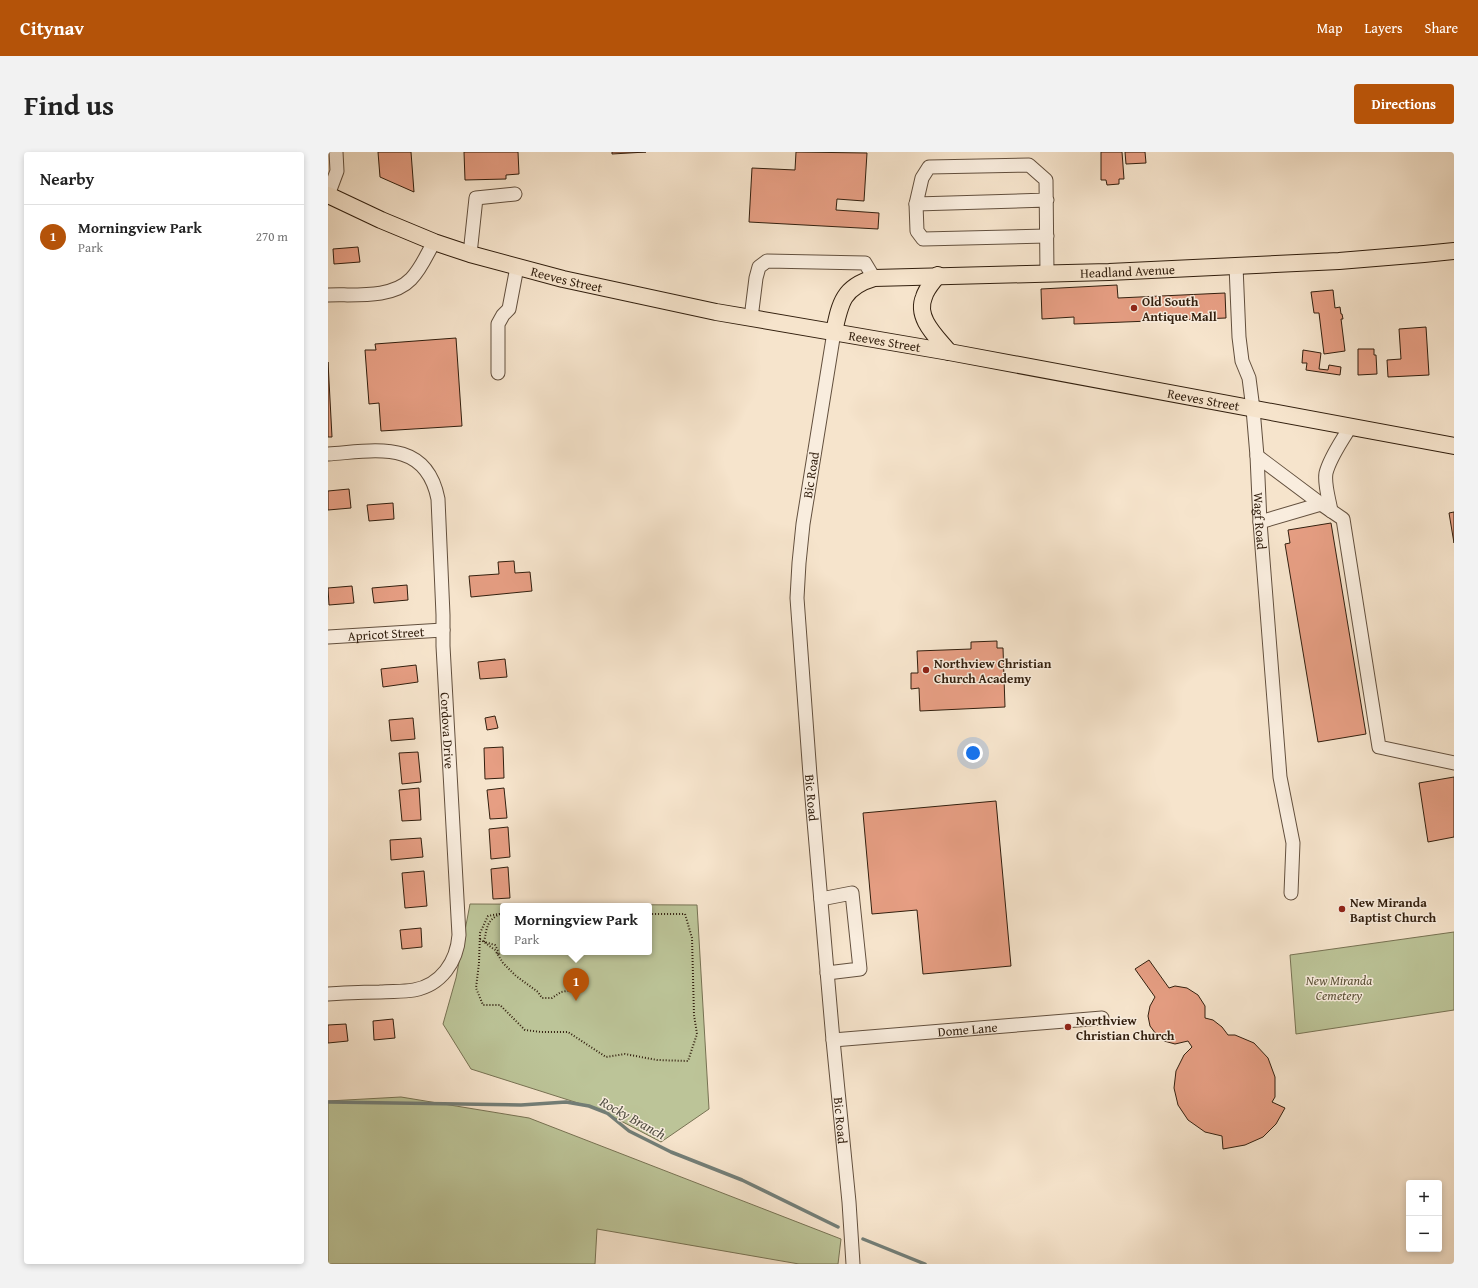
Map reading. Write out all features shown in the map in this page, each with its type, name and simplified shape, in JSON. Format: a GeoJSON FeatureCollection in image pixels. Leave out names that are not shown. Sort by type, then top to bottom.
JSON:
{"type":"FeatureCollection","features":[{"type":"Feature","properties":{"kind":"main road","name":"Reeves Street"},"geometry":{"type":"LineString","coordinates":[[328,195],[381,220],[434,242],[470,254],[571,280],[716,312],[949,352],[1454,446]]}},
{"type":"Feature","properties":{"kind":"main road","name":"Headland Avenue"},"geometry":{"type":"LineString","coordinates":[[834,332],[839,306],[845,296],[858,284],[874,278],[938,275],[1047,274],[1236,266],[1380,258],[1454,251]]}},
{"type":"Feature","properties":{"kind":"main road"},"geometry":{"type":"LineString","coordinates":[[938,275],[923,297],[922,314],[926,323],[949,352]]}},
{"type":"Feature","properties":{"kind":"street"},"geometry":{"type":"LineString","coordinates":[[328,195],[337,171],[336,152]]}},
{"type":"Feature","properties":{"kind":"street"},"geometry":{"type":"LineString","coordinates":[[1047,236],[923,239],[917,231],[916,204],[922,178],[929,167],[1030,166],[1046,180],[1047,200],[1047,236],[1047,274]]}},
{"type":"Feature","properties":{"kind":"street"},"geometry":{"type":"LineString","coordinates":[[470,254],[476,198],[515,194]]}},
{"type":"Feature","properties":{"kind":"street"},"geometry":{"type":"LineString","coordinates":[[916,204],[1047,200]]}},
{"type":"Feature","properties":{"kind":"street"},"geometry":{"type":"LineString","coordinates":[[328,295],[382,293],[396,289],[411,280],[434,242]]}},
{"type":"Feature","properties":{"kind":"street"},"geometry":{"type":"LineString","coordinates":[[751,318],[758,267],[767,261],[865,263],[874,278]]}},
{"type":"Feature","properties":{"kind":"street"},"geometry":{"type":"LineString","coordinates":[[498,373],[498,324],[508,309],[517,266]]}},
{"type":"Feature","properties":{"kind":"street","name":"Wagf Road"},"geometry":{"type":"LineString","coordinates":[[1236,266],[1242,361],[1249,378],[1253,409],[1260,522],[1280,777],[1293,843],[1291,893]]}},
{"type":"Feature","properties":{"kind":"street","name":"Bic Road"},"geometry":{"type":"LineString","coordinates":[[834,332],[803,524],[798,563],[797,598],[799,640],[833,1040],[849,1202],[853,1264]]}},
{"type":"Feature","properties":{"kind":"street"},"geometry":{"type":"LineString","coordinates":[[1326,508],[1326,473],[1331,460],[1350,427]]}},
{"type":"Feature","properties":{"kind":"street","name":"Cordova Drive"},"geometry":{"type":"LineString","coordinates":[[328,454],[392,451],[408,456],[415,460],[427,472],[432,480],[438,499],[443,630],[459,935],[453,960],[444,973],[437,980],[421,988],[412,990],[328,994]]}},
{"type":"Feature","properties":{"kind":"street"},"geometry":{"type":"LineString","coordinates":[[1257,456],[1343,519],[1380,747],[1454,763]]}},
{"type":"Feature","properties":{"kind":"street"},"geometry":{"type":"LineString","coordinates":[[1260,522],[1326,508]]}},
{"type":"Feature","properties":{"kind":"street","name":"Apricot Street"},"geometry":{"type":"LineString","coordinates":[[328,637],[443,630]]}},
{"type":"Feature","properties":{"kind":"street"},"geometry":{"type":"LineString","coordinates":[[821,899],[852,893],[860,969],[827,972]]}},
{"type":"Feature","properties":{"kind":"street","name":"Dome Lane"},"geometry":{"type":"LineString","coordinates":[[833,1040],[1102,1018]]}},
{"type":"Feature","properties":{"kind":"path"},"geometry":{"type":"LineString","coordinates":[[500,914],[488,916],[480,933],[476,988],[483,1005],[500,1005],[525,1030],[541,1032],[568,1032],[606,1057],[625,1054],[657,1060],[688,1061],[697,1034],[694,1015],[692,938],[685,914],[652,914]]}},
{"type":"Feature","properties":{"kind":"path"},"geometry":{"type":"LineString","coordinates":[[484,942],[485,930],[490,921],[500,915]]}},
{"type":"Feature","properties":{"kind":"path"},"geometry":{"type":"LineString","coordinates":[[486,919],[490,921]]}},
{"type":"Feature","properties":{"kind":"path"},"geometry":{"type":"LineString","coordinates":[[480,939],[497,954],[503,963],[516,976],[538,992],[542,998],[552,998],[561,992],[572,990]]}},
{"type":"Feature","properties":{"kind":"path"},"geometry":{"type":"LineString","coordinates":[[484,942],[495,945],[498,951],[497,954]]}},
{"type":"Feature","properties":{"kind":"green space"},"geometry":{"type":"Polygon","coordinates":[[[470,904],[500,904],[500,955],[652,955],[652,905],[697,905],[709,1109],[661,1142],[600,1110],[471,1069],[443,1024],[456,978],[470,904]]]}},
{"type":"Feature","properties":{"kind":"green space","name":"New Miranda Cemetery"},"geometry":{"type":"Polygon","coordinates":[[[1454,932],[1454,1010],[1296,1034],[1290,955],[1454,932]]]}},
{"type":"Feature","properties":{"kind":"green space"},"geometry":{"type":"Polygon","coordinates":[[[401,1097],[529,1118],[841,1239],[838,1264],[799,1264],[597,1229],[595,1264],[328,1264],[328,1101],[401,1097]]]}},
{"type":"Feature","properties":{"kind":"building"},"geometry":{"type":"Polygon","coordinates":[[[378,152],[411,152],[414,192],[380,177],[378,152]]]}},
{"type":"Feature","properties":{"kind":"building"},"geometry":{"type":"Polygon","coordinates":[[[464,152],[518,152],[519,174],[506,175],[506,179],[465,180],[464,152]]]}},
{"type":"Feature","properties":{"kind":"building"},"geometry":{"type":"Polygon","coordinates":[[[612,152],[646,152],[612,154],[612,152]]]}},
{"type":"Feature","properties":{"kind":"building"},"geometry":{"type":"Polygon","coordinates":[[[796,152],[867,153],[864,201],[837,199],[836,210],[879,213],[878,229],[749,222],[752,168],[795,170],[796,152]]]}},
{"type":"Feature","properties":{"kind":"building"},"geometry":{"type":"Polygon","coordinates":[[[1101,152],[1122,152],[1124,179],[1119,179],[1119,184],[1107,185],[1106,180],[1101,180],[1101,152]]]}},
{"type":"Feature","properties":{"kind":"building"},"geometry":{"type":"Polygon","coordinates":[[[1125,152],[1145,152],[1146,163],[1126,164],[1125,152]]]}},
{"type":"Feature","properties":{"kind":"building"},"geometry":{"type":"Polygon","coordinates":[[[358,247],[360,262],[334,264],[333,249],[358,247]]]}},
{"type":"Feature","properties":{"kind":"building","name":"Old South Antique Mall"},"geometry":{"type":"Polygon","coordinates":[[[1117,285],[1118,298],[1225,293],[1226,318],[1074,324],[1074,317],[1042,319],[1041,289],[1117,285]]]}},
{"type":"Feature","properties":{"kind":"building"},"geometry":{"type":"Polygon","coordinates":[[[1333,290],[1335,308],[1340,307],[1343,319],[1341,319],[1345,351],[1324,354],[1319,313],[1314,313],[1311,292],[1333,290]]]}},
{"type":"Feature","properties":{"kind":"building"},"geometry":{"type":"Polygon","coordinates":[[[1426,327],[1429,375],[1388,377],[1387,360],[1401,359],[1399,329],[1426,327]]]}},
{"type":"Feature","properties":{"kind":"building"},"geometry":{"type":"Polygon","coordinates":[[[456,338],[462,426],[381,431],[379,403],[369,404],[365,350],[376,350],[375,344],[456,338]]]}},
{"type":"Feature","properties":{"kind":"building"},"geometry":{"type":"Polygon","coordinates":[[[1358,349],[1374,349],[1374,355],[1376,355],[1377,374],[1358,375],[1358,349]]]}},
{"type":"Feature","properties":{"kind":"building"},"geometry":{"type":"Polygon","coordinates":[[[1303,350],[1321,353],[1319,369],[1328,370],[1329,365],[1341,367],[1340,375],[1306,370],[1307,363],[1302,363],[1303,350]]]}},
{"type":"Feature","properties":{"kind":"building"},"geometry":{"type":"Polygon","coordinates":[[[328,362],[332,437],[328,437],[328,362]]]}},
{"type":"Feature","properties":{"kind":"building"},"geometry":{"type":"Polygon","coordinates":[[[349,489],[351,508],[328,510],[328,491],[349,489]]]}},
{"type":"Feature","properties":{"kind":"building"},"geometry":{"type":"Polygon","coordinates":[[[393,503],[394,519],[369,521],[367,505],[393,503]]]}},
{"type":"Feature","properties":{"kind":"building"},"geometry":{"type":"Polygon","coordinates":[[[1454,512],[1454,543],[1449,513],[1454,512]]]}},
{"type":"Feature","properties":{"kind":"building"},"geometry":{"type":"Polygon","coordinates":[[[1331,523],[1366,734],[1318,742],[1285,544],[1290,543],[1288,530],[1331,523]]]}},
{"type":"Feature","properties":{"kind":"building"},"geometry":{"type":"Polygon","coordinates":[[[514,561],[515,573],[530,572],[532,591],[471,597],[469,576],[499,574],[498,562],[514,561]]]}},
{"type":"Feature","properties":{"kind":"building"},"geometry":{"type":"Polygon","coordinates":[[[407,585],[408,600],[374,603],[372,588],[407,585]]]}},
{"type":"Feature","properties":{"kind":"building"},"geometry":{"type":"Polygon","coordinates":[[[352,586],[354,603],[329,605],[328,588],[352,586]]]}},
{"type":"Feature","properties":{"kind":"building"},"geometry":{"type":"Polygon","coordinates":[[[997,641],[997,648],[1003,648],[1005,707],[920,711],[919,688],[911,689],[911,673],[918,673],[917,651],[971,649],[971,642],[997,641]]]}},
{"type":"Feature","properties":{"kind":"building"},"geometry":{"type":"Polygon","coordinates":[[[505,659],[507,677],[480,679],[478,662],[505,659]]]}},
{"type":"Feature","properties":{"kind":"building"},"geometry":{"type":"Polygon","coordinates":[[[416,665],[418,682],[383,687],[381,669],[416,665]]]}},
{"type":"Feature","properties":{"kind":"building"},"geometry":{"type":"Polygon","coordinates":[[[495,716],[498,728],[487,730],[485,718],[495,716]]]}},
{"type":"Feature","properties":{"kind":"building"},"geometry":{"type":"Polygon","coordinates":[[[413,718],[415,739],[391,741],[389,720],[413,718]]]}},
{"type":"Feature","properties":{"kind":"building"},"geometry":{"type":"Polygon","coordinates":[[[503,747],[504,778],[485,779],[484,748],[503,747]]]}},
{"type":"Feature","properties":{"kind":"building"},"geometry":{"type":"Polygon","coordinates":[[[418,752],[421,782],[402,784],[399,753],[418,752]]]}},
{"type":"Feature","properties":{"kind":"building"},"geometry":{"type":"Polygon","coordinates":[[[1454,777],[1454,837],[1428,842],[1419,783],[1454,777]]]}},
{"type":"Feature","properties":{"kind":"building"},"geometry":{"type":"Polygon","coordinates":[[[419,788],[421,820],[402,821],[399,790],[419,788]]]}},
{"type":"Feature","properties":{"kind":"building"},"geometry":{"type":"Polygon","coordinates":[[[504,788],[507,818],[490,819],[487,790],[504,788]]]}},
{"type":"Feature","properties":{"kind":"building"},"geometry":{"type":"Polygon","coordinates":[[[996,801],[1011,966],[923,974],[917,910],[872,914],[863,813],[996,801]]]}},
{"type":"Feature","properties":{"kind":"building"},"geometry":{"type":"Polygon","coordinates":[[[508,827],[510,857],[491,859],[489,829],[508,827]]]}},
{"type":"Feature","properties":{"kind":"building"},"geometry":{"type":"Polygon","coordinates":[[[421,838],[423,857],[391,860],[390,840],[421,838]]]}},
{"type":"Feature","properties":{"kind":"building"},"geometry":{"type":"Polygon","coordinates":[[[508,867],[510,898],[493,899],[491,869],[508,867]]]}},
{"type":"Feature","properties":{"kind":"building"},"geometry":{"type":"Polygon","coordinates":[[[424,871],[427,906],[405,908],[402,873],[424,871]]]}},
{"type":"Feature","properties":{"kind":"building"},"geometry":{"type":"Polygon","coordinates":[[[421,928],[422,947],[402,949],[400,930],[421,928]]]}},
{"type":"Feature","properties":{"kind":"building"},"geometry":{"type":"Polygon","coordinates":[[[1149,960],[1169,988],[1175,986],[1187,988],[1198,995],[1205,1006],[1205,1018],[1213,1020],[1222,1027],[1228,1035],[1235,1035],[1254,1043],[1268,1058],[1275,1077],[1275,1097],[1272,1102],[1285,1108],[1276,1124],[1263,1137],[1245,1145],[1223,1149],[1222,1136],[1205,1132],[1188,1120],[1178,1105],[1174,1088],[1176,1071],[1184,1055],[1192,1047],[1188,1041],[1175,1044],[1164,1041],[1150,1026],[1148,1016],[1150,1006],[1155,997],[1135,969],[1149,960]]]}},
{"type":"Feature","properties":{"kind":"building"},"geometry":{"type":"Polygon","coordinates":[[[393,1019],[395,1038],[374,1040],[373,1021],[393,1019]]]}},
{"type":"Feature","properties":{"kind":"building"},"geometry":{"type":"Polygon","coordinates":[[[346,1024],[348,1041],[328,1043],[328,1025],[346,1024]]]}},
{"type":"Feature","properties":{"kind":"waterway","name":"Rocky Branch"},"geometry":{"type":"LineString","coordinates":[[328,1102],[521,1105],[566,1102],[589,1106],[607,1113],[629,1131],[671,1152],[742,1180],[838,1227]]}},
{"type":"Feature","properties":{"kind":"waterway","name":"Rocky Branch"},"geometry":{"type":"LineString","coordinates":[[863,1239],[925,1264]]}},
{"type":"Feature","properties":{"kind":"place","name":"Old South Antique Mall"},"geometry":{"type":"Point","coordinates":[1134,308]}},
{"type":"Feature","properties":{"kind":"place","name":"Northview Christian Church Academy"},"geometry":{"type":"Point","coordinates":[926,670]}},
{"type":"Feature","properties":{"kind":"place","name":"New Miranda Baptist Church"},"geometry":{"type":"Point","coordinates":[1342,909]}},
{"type":"Feature","properties":{"kind":"place","name":"Morningview Park"},"geometry":{"type":"Point","coordinates":[576,1001]}},
{"type":"Feature","properties":{"kind":"place","name":"Northview Christian Church"},"geometry":{"type":"Point","coordinates":[1068,1027]}}]}
